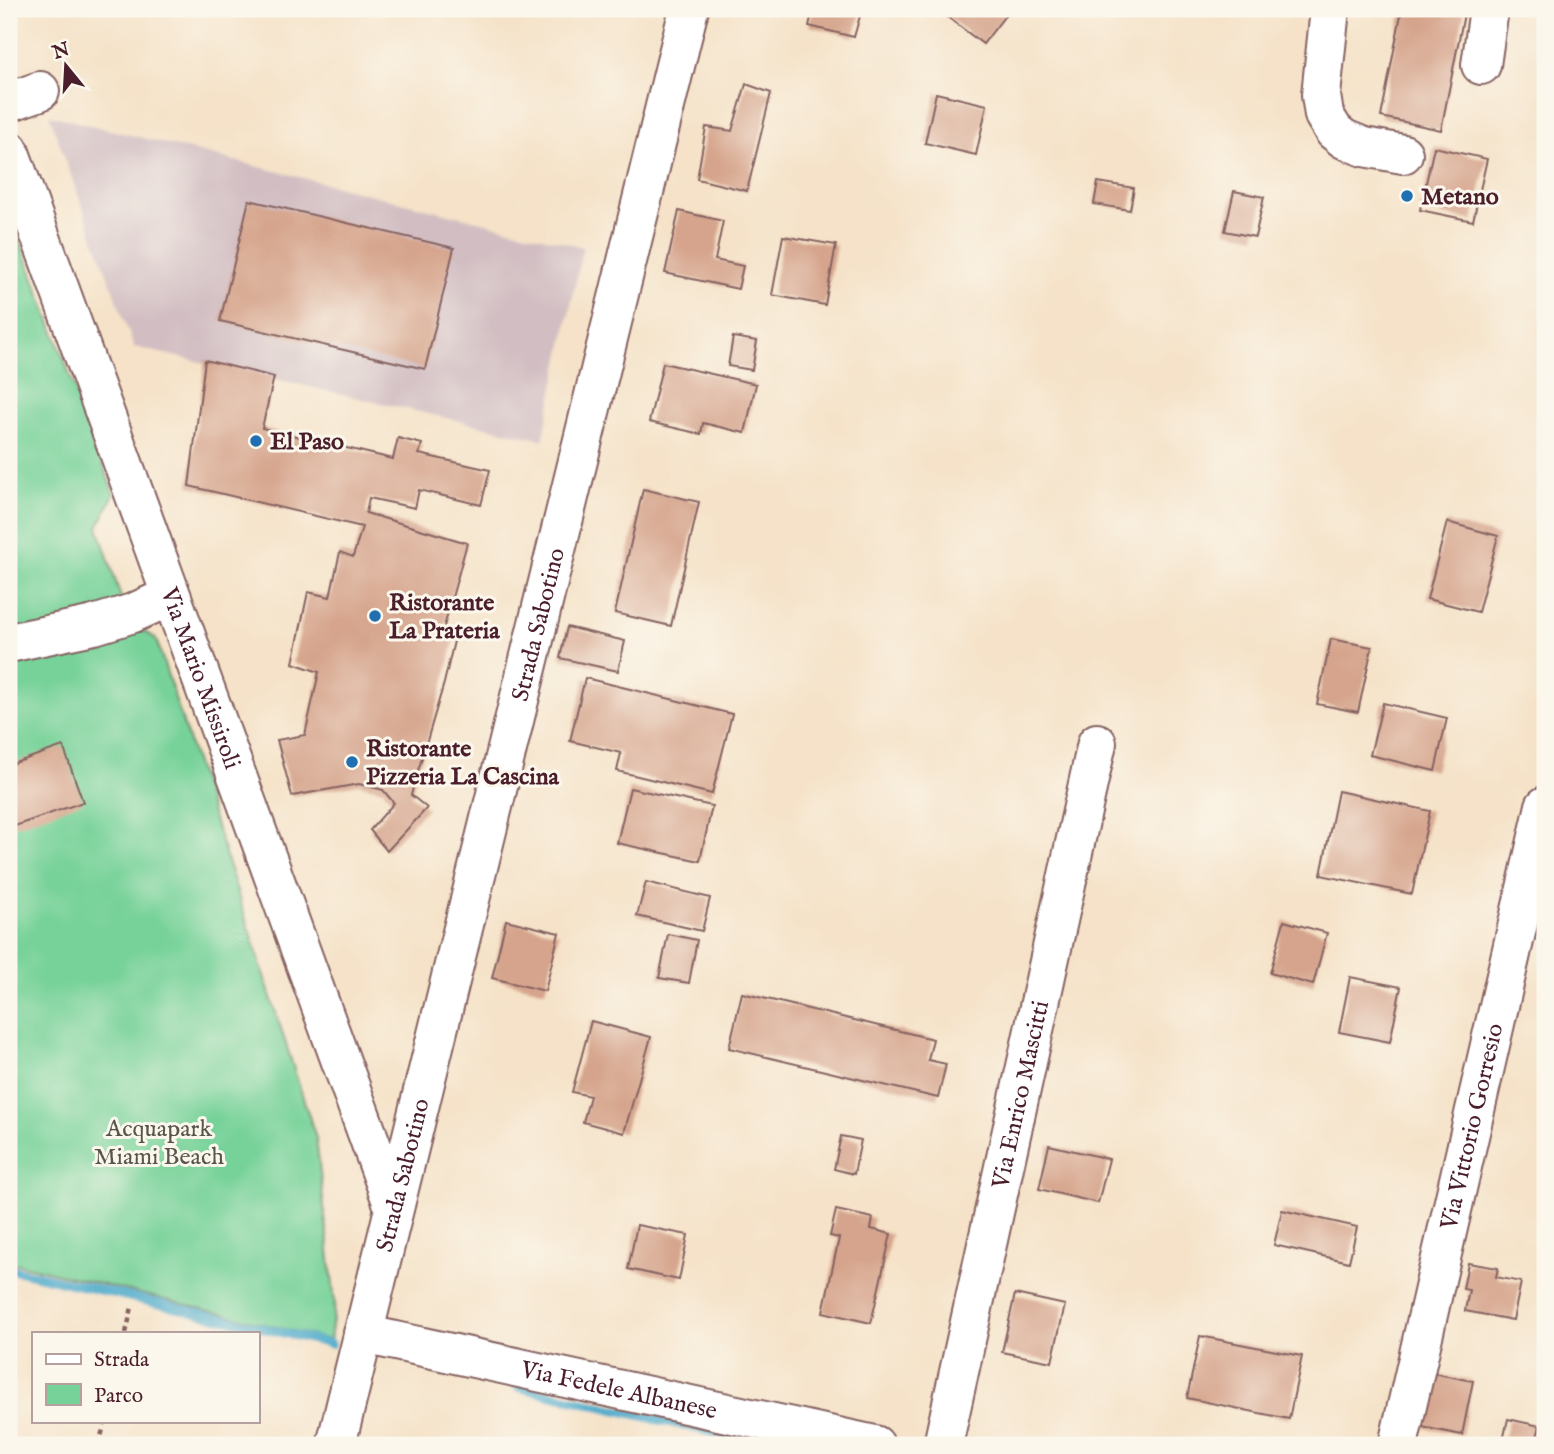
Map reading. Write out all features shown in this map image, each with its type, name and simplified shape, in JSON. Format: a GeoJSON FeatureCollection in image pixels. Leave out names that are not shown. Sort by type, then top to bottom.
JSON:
{"type":"FeatureCollection","features":[{"type":"Feature","properties":{"kind":"street","name":"Strada Sabotino"},"geometry":{"type":"LineString","coordinates":[[336,1445],[689,9]]}},
{"type":"Feature","properties":{"kind":"street"},"geometry":{"type":"LineString","coordinates":[[1330,9],[1321,95],[1324,116],[1334,131],[1352,143],[1403,154]]}},
{"type":"Feature","properties":{"kind":"street"},"geometry":{"type":"LineString","coordinates":[[1481,65],[1489,9]]}},
{"type":"Feature","properties":{"kind":"street","name":"Via Mario Missiroli"},"geometry":{"type":"LineString","coordinates":[[9,150],[394,1207]]}},
{"type":"Feature","properties":{"kind":"street"},"geometry":{"type":"LineString","coordinates":[[9,643],[94,625],[133,613],[171,596]]}},
{"type":"Feature","properties":{"kind":"street","name":"Via Enrico Mascitti"},"geometry":{"type":"LineString","coordinates":[[943,1445],[1097,743]]}},
{"type":"Feature","properties":{"kind":"street","name":"Via Vittorio Gorresio"},"geometry":{"type":"LineString","coordinates":[[1398,1445],[1545,806]]}},
{"type":"Feature","properties":{"kind":"street","name":"Via Fedele Albanese"},"geometry":{"type":"LineString","coordinates":[[363,1334],[875,1445]]}},
{"type":"Feature","properties":{"kind":"path"},"geometry":{"type":"LineString","coordinates":[[126,1332],[132,1307]]}},
{"type":"Feature","properties":{"kind":"path"},"geometry":{"type":"LineString","coordinates":[[99,1445],[105,1422]]}},
{"type":"Feature","properties":{"kind":"shaded area"},"geometry":{"type":"Polygon","coordinates":[[[49,115],[583,247],[543,440],[134,347],[49,115]]]}},
{"type":"Feature","properties":{"kind":"green space","name":"Acquapark Miami Beach"},"geometry":{"type":"Polygon","coordinates":[[[9,211],[114,494],[98,527],[129,622],[156,639],[316,1138],[335,1303],[330,1340],[9,1262],[9,211]]]}},
{"type":"Feature","properties":{"kind":"building"},"geometry":{"type":"Polygon","coordinates":[[[813,9],[862,9],[854,37],[809,26],[813,9]]]}},
{"type":"Feature","properties":{"kind":"building"},"geometry":{"type":"Polygon","coordinates":[[[937,9],[1010,9],[983,44],[937,9]]]}},
{"type":"Feature","properties":{"kind":"building"},"geometry":{"type":"Polygon","coordinates":[[[1402,9],[1465,9],[1441,130],[1381,117],[1402,9]]]}},
{"type":"Feature","properties":{"kind":"building"},"geometry":{"type":"Polygon","coordinates":[[[746,84],[771,93],[747,191],[697,179],[706,127],[732,131],[746,84]]]}},
{"type":"Feature","properties":{"kind":"building"},"geometry":{"type":"Polygon","coordinates":[[[936,93],[987,105],[976,155],[925,143],[936,93]]]}},
{"type":"Feature","properties":{"kind":"building"},"geometry":{"type":"Polygon","coordinates":[[[1434,147],[1487,159],[1473,221],[1420,210],[1434,147]]]}},
{"type":"Feature","properties":{"kind":"building"},"geometry":{"type":"Polygon","coordinates":[[[1098,182],[1134,188],[1130,210],[1094,204],[1098,182]]]}},
{"type":"Feature","properties":{"kind":"building"},"geometry":{"type":"Polygon","coordinates":[[[1234,191],[1264,197],[1255,237],[1225,231],[1234,191]]]}},
{"type":"Feature","properties":{"kind":"building"},"geometry":{"type":"Polygon","coordinates":[[[249,200],[454,248],[425,369],[220,321],[249,200]]]}},
{"type":"Feature","properties":{"kind":"building"},"geometry":{"type":"Polygon","coordinates":[[[679,211],[723,221],[715,260],[743,266],[738,289],[665,273],[679,211]]]}},
{"type":"Feature","properties":{"kind":"building"},"geometry":{"type":"Polygon","coordinates":[[[783,236],[836,245],[825,305],[772,295],[783,236]]]}},
{"type":"Feature","properties":{"kind":"building"},"geometry":{"type":"Polygon","coordinates":[[[733,337],[757,341],[752,370],[728,366],[733,337]]]}},
{"type":"Feature","properties":{"kind":"building"},"geometry":{"type":"Polygon","coordinates":[[[205,360],[274,377],[262,428],[393,459],[398,438],[422,444],[419,454],[490,470],[481,505],[419,490],[415,508],[369,498],[366,513],[467,543],[442,634],[455,637],[411,795],[427,808],[387,851],[370,830],[394,803],[383,790],[359,784],[292,796],[277,740],[305,735],[319,672],[293,663],[308,592],[330,597],[340,552],[353,557],[362,527],[189,486],[205,360]]]}},
{"type":"Feature","properties":{"kind":"building"},"geometry":{"type":"Polygon","coordinates":[[[663,363],[756,384],[745,433],[703,423],[701,434],[649,422],[663,363]]]}},
{"type":"Feature","properties":{"kind":"building"},"geometry":{"type":"Polygon","coordinates":[[[643,489],[699,502],[671,626],[615,613],[643,489]]]}},
{"type":"Feature","properties":{"kind":"building"},"geometry":{"type":"Polygon","coordinates":[[[1447,522],[1498,536],[1478,612],[1427,599],[1447,522]]]}},
{"type":"Feature","properties":{"kind":"building"},"geometry":{"type":"Polygon","coordinates":[[[567,627],[625,641],[618,671],[560,658],[567,627]]]}},
{"type":"Feature","properties":{"kind":"building"},"geometry":{"type":"Polygon","coordinates":[[[1331,639],[1372,647],[1358,712],[1317,704],[1331,639]]]}},
{"type":"Feature","properties":{"kind":"building"},"geometry":{"type":"Polygon","coordinates":[[[585,678],[732,714],[712,794],[617,771],[621,753],[570,741],[585,678]]]}},
{"type":"Feature","properties":{"kind":"building"},"geometry":{"type":"Polygon","coordinates":[[[1383,703],[1447,718],[1435,771],[1370,755],[1383,703]]]}},
{"type":"Feature","properties":{"kind":"building"},"geometry":{"type":"Polygon","coordinates":[[[63,746],[83,802],[9,828],[9,765],[63,746]]]}},
{"type":"Feature","properties":{"kind":"building"},"geometry":{"type":"Polygon","coordinates":[[[630,788],[712,806],[700,861],[617,843],[630,788]]]}},
{"type":"Feature","properties":{"kind":"building"},"geometry":{"type":"Polygon","coordinates":[[[1338,791],[1430,811],[1412,894],[1321,875],[1338,791]]]}},
{"type":"Feature","properties":{"kind":"building"},"geometry":{"type":"Polygon","coordinates":[[[646,882],[710,898],[702,931],[637,916],[646,882]]]}},
{"type":"Feature","properties":{"kind":"building"},"geometry":{"type":"Polygon","coordinates":[[[506,920],[559,933],[545,991],[492,978],[506,920]]]}},
{"type":"Feature","properties":{"kind":"building"},"geometry":{"type":"Polygon","coordinates":[[[1284,921],[1327,933],[1313,985],[1270,973],[1284,921]]]}},
{"type":"Feature","properties":{"kind":"building"},"geometry":{"type":"Polygon","coordinates":[[[668,934],[697,940],[689,983],[659,978],[668,934]]]}},
{"type":"Feature","properties":{"kind":"building"},"geometry":{"type":"Polygon","coordinates":[[[1350,977],[1401,987],[1390,1042],[1339,1032],[1350,977]]]}},
{"type":"Feature","properties":{"kind":"building"},"geometry":{"type":"Polygon","coordinates":[[[742,993],[933,1039],[928,1060],[946,1064],[938,1098],[729,1048],[742,993]]]}},
{"type":"Feature","properties":{"kind":"building"},"geometry":{"type":"Polygon","coordinates":[[[591,1021],[651,1037],[624,1133],[583,1122],[590,1096],[572,1092],[591,1021]]]}},
{"type":"Feature","properties":{"kind":"building"},"geometry":{"type":"Polygon","coordinates":[[[841,1136],[861,1140],[854,1174],[834,1169],[841,1136]]]}},
{"type":"Feature","properties":{"kind":"building"},"geometry":{"type":"Polygon","coordinates":[[[1049,1145],[1109,1159],[1098,1203],[1039,1189],[1049,1145]]]}},
{"type":"Feature","properties":{"kind":"building"},"geometry":{"type":"Polygon","coordinates":[[[836,1210],[873,1218],[871,1229],[891,1234],[871,1323],[823,1312],[839,1238],[830,1236],[836,1210]]]}},
{"type":"Feature","properties":{"kind":"building"},"geometry":{"type":"Polygon","coordinates":[[[1282,1210],[1357,1227],[1349,1262],[1274,1245],[1282,1210]]]}},
{"type":"Feature","properties":{"kind":"building"},"geometry":{"type":"Polygon","coordinates":[[[637,1225],[688,1235],[679,1280],[628,1269],[637,1225]]]}},
{"type":"Feature","properties":{"kind":"building"},"geometry":{"type":"Polygon","coordinates":[[[1468,1263],[1498,1268],[1496,1277],[1521,1282],[1513,1320],[1465,1311],[1469,1290],[1463,1289],[1468,1263]]]}},
{"type":"Feature","properties":{"kind":"building"},"geometry":{"type":"Polygon","coordinates":[[[1015,1294],[1065,1305],[1052,1362],[1002,1352],[1015,1294]]]}},
{"type":"Feature","properties":{"kind":"building"},"geometry":{"type":"Polygon","coordinates":[[[1200,1336],[1302,1356],[1289,1419],[1187,1398],[1200,1336]]]}},
{"type":"Feature","properties":{"kind":"building"},"geometry":{"type":"Polygon","coordinates":[[[1427,1372],[1473,1381],[1462,1435],[1417,1426],[1427,1372]]]}},
{"type":"Feature","properties":{"kind":"building"},"geometry":{"type":"Polygon","coordinates":[[[1508,1419],[1540,1426],[1535,1445],[1502,1445],[1508,1419]]]}},
{"type":"Feature","properties":{"kind":"waterway"},"geometry":{"type":"LineString","coordinates":[[9,1269],[331,1344]]}},
{"type":"Feature","properties":{"kind":"waterway"},"geometry":{"type":"LineString","coordinates":[[518,1387],[767,1445]]}},
{"type":"Feature","properties":{"kind":"place","name":"Metano"},"geometry":{"type":"Point","coordinates":[1407,196]}},
{"type":"Feature","properties":{"kind":"place","name":"El Paso"},"geometry":{"type":"Point","coordinates":[256,441]}},
{"type":"Feature","properties":{"kind":"place","name":"Ristorante La Prateria"},"geometry":{"type":"Point","coordinates":[375,616]}},
{"type":"Feature","properties":{"kind":"place","name":"Ristorante Pizzeria La Cascina"},"geometry":{"type":"Point","coordinates":[352,762]}}]}
